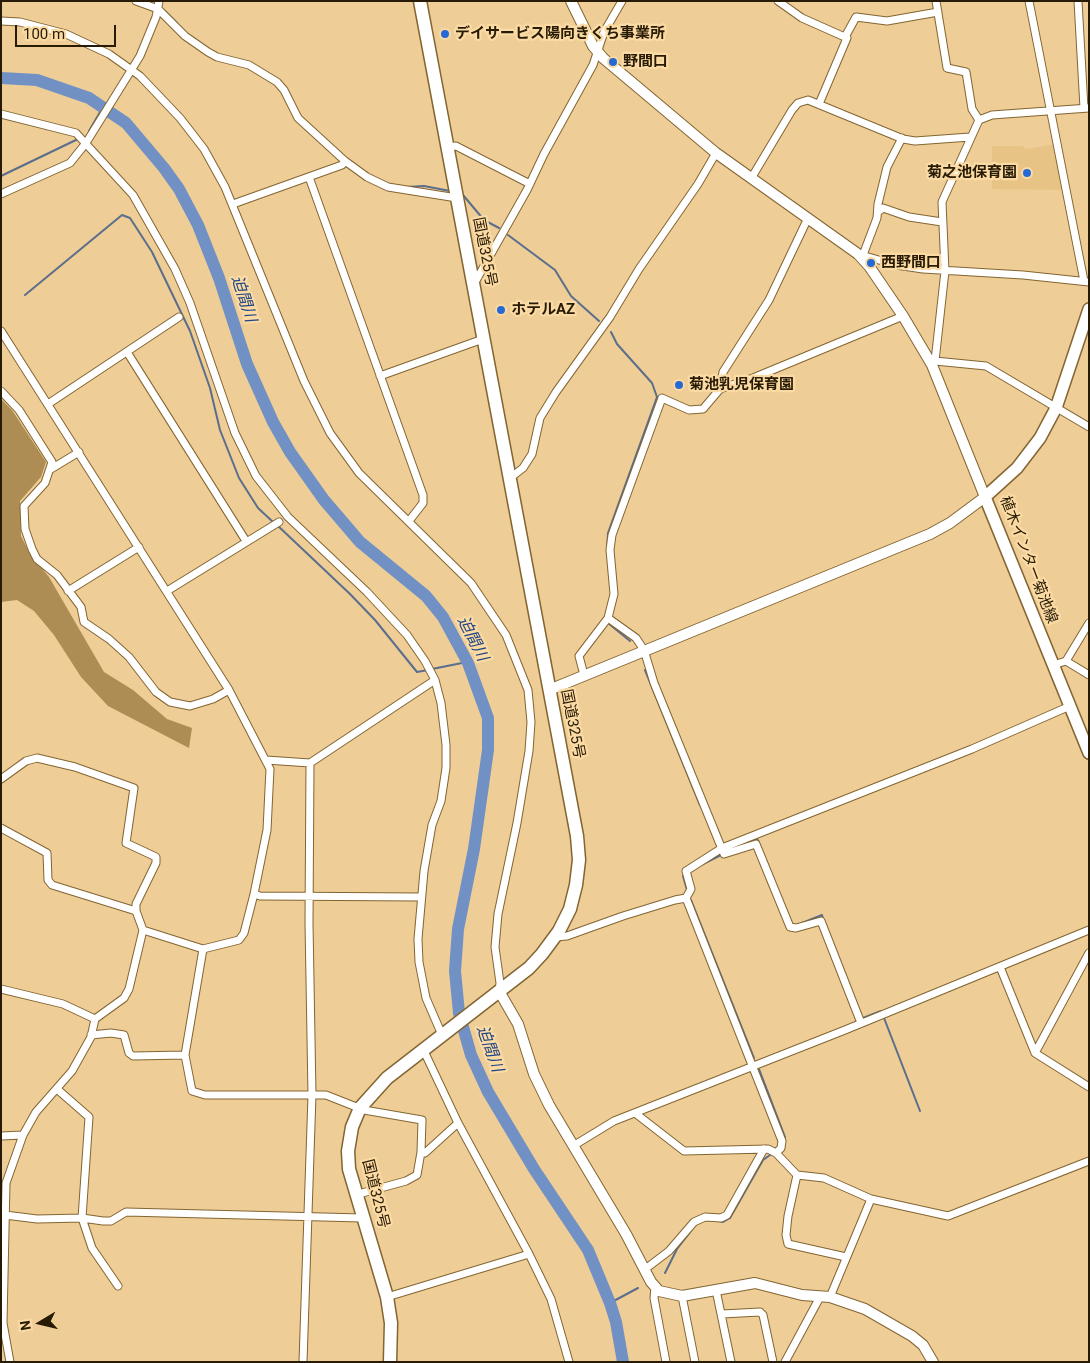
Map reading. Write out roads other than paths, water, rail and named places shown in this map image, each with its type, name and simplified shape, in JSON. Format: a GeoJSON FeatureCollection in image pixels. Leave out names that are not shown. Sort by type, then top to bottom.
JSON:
{"type":"FeatureCollection","features":[{"type":"Feature","properties":{"kind":"highway","name":"国道325号"},"geometry":{"type":"LineString","coordinates":[[390,1362],[391,1324],[387,1297],[349,1170],[348,1151],[352,1127],[360,1108],[387,1078],[529,968],[554,938],[573,898],[578,873],[579,848],[420,1]]}},
{"type":"Feature","properties":{"kind":"main road","name":"植木インター菊池線"},"geometry":{"type":"LineString","coordinates":[[1089,309],[1056,408],[1040,438],[1017,468],[985,497],[1089,753]]}},
{"type":"Feature","properties":{"kind":"street"},"geometry":{"type":"LineString","coordinates":[[136,1],[158,5],[181,33],[208,52],[249,65],[277,82],[287,94],[294,113],[345,161],[367,177],[388,187],[457,198]]}},
{"type":"Feature","properties":{"kind":"street"},"geometry":{"type":"LineString","coordinates":[[571,1],[597,52],[716,153],[860,254],[896,265],[945,271],[1000,273],[1086,281],[1050,112],[1029,1]]}},
{"type":"Feature","properties":{"kind":"street"},"geometry":{"type":"LineString","coordinates":[[473,284],[530,184],[597,52],[604,32],[622,1]]}},
{"type":"Feature","properties":{"kind":"street"},"geometry":{"type":"LineString","coordinates":[[778,1],[802,18],[845,37]]}},
{"type":"Feature","properties":{"kind":"street"},"geometry":{"type":"LineString","coordinates":[[936,1],[947,68],[966,72],[972,109],[979,120]]}},
{"type":"Feature","properties":{"kind":"street"},"geometry":{"type":"LineString","coordinates":[[934,363],[945,271],[942,202],[979,120],[992,115],[1087,108],[1078,1]]}},
{"type":"Feature","properties":{"kind":"street"},"geometry":{"type":"LineString","coordinates":[[1,194],[70,163],[86,144],[145,46],[158,5]]}},
{"type":"Feature","properties":{"kind":"street"},"geometry":{"type":"LineString","coordinates":[[819,104],[847,42],[845,37],[856,17],[887,21],[938,12]]}},
{"type":"Feature","properties":{"kind":"street"},"geometry":{"type":"LineString","coordinates":[[1,21],[20,22],[66,34],[109,54],[132,70],[168,105],[197,139],[209,156],[233,204],[300,372],[322,418],[359,473],[456,567],[484,599],[513,651],[530,700],[532,722],[530,751],[518,823],[498,914],[495,947],[500,977],[499,991],[518,1024],[542,1091],[655,1287],[665,1294],[682,1296],[755,1283],[802,1296],[825,1297],[865,1309],[912,1336],[923,1345],[933,1362]]}},
{"type":"Feature","properties":{"kind":"street"},"geometry":{"type":"LineString","coordinates":[[752,177],[792,110],[798,103],[808,100],[902,138],[915,141],[970,137]]}},
{"type":"Feature","properties":{"kind":"street"},"geometry":{"type":"LineString","coordinates":[[1,114],[76,134],[134,195],[175,269],[201,330],[235,433],[256,476],[288,517],[401,629],[425,661],[435,680],[441,703],[446,745],[446,768],[441,801],[432,825],[420,898],[419,962],[426,998],[444,1033]]}},
{"type":"Feature","properties":{"kind":"street"},"geometry":{"type":"LineString","coordinates":[[860,254],[878,212],[887,167],[902,138]]}},
{"type":"Feature","properties":{"kind":"street"},"geometry":{"type":"LineString","coordinates":[[447,147],[456,146],[530,184]]}},
{"type":"Feature","properties":{"kind":"street"},"geometry":{"type":"LineString","coordinates":[[510,478],[523,468],[532,454],[540,418],[556,392],[610,317],[639,269],[698,184],[716,153]]}},
{"type":"Feature","properties":{"kind":"street"},"geometry":{"type":"LineString","coordinates":[[233,204],[308,177],[345,161]]}},
{"type":"Feature","properties":{"kind":"street"},"geometry":{"type":"LineString","coordinates":[[308,177],[423,495],[423,503],[409,521]]}},
{"type":"Feature","properties":{"kind":"street"},"geometry":{"type":"LineString","coordinates":[[878,212],[883,208],[909,217],[942,222]]}},
{"type":"Feature","properties":{"kind":"street"},"geometry":{"type":"LineString","coordinates":[[584,675],[579,656],[608,618],[614,594],[610,541],[645,440],[662,398],[689,410],[704,409],[720,389],[723,372],[769,300],[808,218]]}},
{"type":"Feature","properties":{"kind":"street"},"geometry":{"type":"LineString","coordinates":[[549,690],[930,534],[966,512],[985,497],[934,363],[860,254]]}},
{"type":"Feature","properties":{"kind":"street"},"geometry":{"type":"LineString","coordinates":[[720,389],[753,378],[903,316]]}},
{"type":"Feature","properties":{"kind":"street"},"geometry":{"type":"LineString","coordinates":[[48,404],[179,317]]}},
{"type":"Feature","properties":{"kind":"street"},"geometry":{"type":"LineString","coordinates":[[1,331],[230,690],[270,769],[267,830],[254,894],[244,933],[239,940],[202,949],[143,930]]}},
{"type":"Feature","properties":{"kind":"street"},"geometry":{"type":"LineString","coordinates":[[380,376],[483,339]]}},
{"type":"Feature","properties":{"kind":"street"},"geometry":{"type":"LineString","coordinates":[[127,352],[246,541]]}},
{"type":"Feature","properties":{"kind":"street"},"geometry":{"type":"LineString","coordinates":[[934,363],[986,366],[1089,427]]}},
{"type":"Feature","properties":{"kind":"street"},"geometry":{"type":"LineString","coordinates":[[1,391],[19,410],[52,462],[45,483],[24,506],[25,529],[37,559],[56,575],[68,590],[81,608],[84,622],[109,639],[129,657],[162,698],[170,702],[190,706],[213,699],[230,690]]}},
{"type":"Feature","properties":{"kind":"street"},"geometry":{"type":"LineString","coordinates":[[51,469],[79,452]]}},
{"type":"Feature","properties":{"kind":"street"},"geometry":{"type":"LineString","coordinates":[[167,591],[279,522]]}},
{"type":"Feature","properties":{"kind":"street"},"geometry":{"type":"LineString","coordinates":[[68,590],[139,547]]}},
{"type":"Feature","properties":{"kind":"street"},"geometry":{"type":"LineString","coordinates":[[608,618],[636,638],[644,650],[658,692],[722,848],[727,854],[756,844],[790,927],[796,928],[821,920],[861,1023]]}},
{"type":"Feature","properties":{"kind":"street"},"geometry":{"type":"LineString","coordinates":[[1053,665],[1066,661],[1089,623]]}},
{"type":"Feature","properties":{"kind":"street"},"geometry":{"type":"LineString","coordinates":[[1066,661],[1089,675]]}},
{"type":"Feature","properties":{"kind":"street"},"geometry":{"type":"LineString","coordinates":[[266,760],[310,762],[435,680]]}},
{"type":"Feature","properties":{"kind":"street"},"geometry":{"type":"LineString","coordinates":[[686,898],[691,889],[686,871],[722,848],[972,749],[1070,706]]}},
{"type":"Feature","properties":{"kind":"street"},"geometry":{"type":"LineString","coordinates":[[1,780],[26,761],[37,758],[75,767],[134,788],[126,843],[156,857],[156,863],[136,904],[136,910],[143,930],[129,989],[124,998],[95,1019],[91,1035],[72,1071],[36,1112],[23,1135],[6,1183],[6,1215],[3,1228],[3,1322],[9,1362]]}},
{"type":"Feature","properties":{"kind":"street"},"geometry":{"type":"LineString","coordinates":[[303,1362],[312,1095],[309,896],[310,762]]}},
{"type":"Feature","properties":{"kind":"street"},"geometry":{"type":"LineString","coordinates":[[1,828],[47,853],[48,880],[52,885],[136,910]]}},
{"type":"Feature","properties":{"kind":"street"},"geometry":{"type":"LineString","coordinates":[[254,894],[260,896],[420,898]]}},
{"type":"Feature","properties":{"kind":"street"},"geometry":{"type":"LineString","coordinates":[[554,938],[567,936],[623,916],[686,898]]}},
{"type":"Feature","properties":{"kind":"street"},"geometry":{"type":"LineString","coordinates":[[686,898],[782,1140],[781,1148],[776,1153]]}},
{"type":"Feature","properties":{"kind":"street"},"geometry":{"type":"LineString","coordinates":[[573,1146],[602,1127],[635,1113],[1089,930]]}},
{"type":"Feature","properties":{"kind":"street"},"geometry":{"type":"LineString","coordinates":[[202,949],[185,1055],[192,1091],[205,1095],[326,1095],[360,1108],[389,1116],[422,1120],[422,1152],[419,1172],[413,1178],[355,1194]]}},
{"type":"Feature","properties":{"kind":"street"},"geometry":{"type":"LineString","coordinates":[[1035,1053],[1089,953]]}},
{"type":"Feature","properties":{"kind":"street"},"geometry":{"type":"LineString","coordinates":[[1000,967],[1035,1053],[1089,1087]]}},
{"type":"Feature","properties":{"kind":"street"},"geometry":{"type":"LineString","coordinates":[[1,989],[63,1004],[95,1019]]}},
{"type":"Feature","properties":{"kind":"street"},"geometry":{"type":"LineString","coordinates":[[91,1035],[111,1033],[124,1035],[129,1054],[133,1056],[185,1055]]}},
{"type":"Feature","properties":{"kind":"street"},"geometry":{"type":"LineString","coordinates":[[423,1049],[458,1123],[529,1254],[551,1299],[569,1362]]}},
{"type":"Feature","properties":{"kind":"street"},"geometry":{"type":"LineString","coordinates":[[57,1089],[89,1117],[82,1218],[92,1248],[118,1286]]}},
{"type":"Feature","properties":{"kind":"street"},"geometry":{"type":"LineString","coordinates":[[635,1113],[684,1151],[764,1149],[776,1153],[797,1175],[824,1178],[871,1198],[948,1216],[1089,1161]]}},
{"type":"Feature","properties":{"kind":"street"},"geometry":{"type":"LineString","coordinates":[[422,1152],[425,1153],[458,1123]]}},
{"type":"Feature","properties":{"kind":"street"},"geometry":{"type":"LineString","coordinates":[[1,1136],[23,1135]]}},
{"type":"Feature","properties":{"kind":"street"},"geometry":{"type":"LineString","coordinates":[[644,1270],[669,1251],[694,1222],[705,1217],[721,1218],[727,1215],[764,1149]]}},
{"type":"Feature","properties":{"kind":"street"},"geometry":{"type":"LineString","coordinates":[[797,1175],[788,1216],[786,1235],[788,1244],[846,1257]]}},
{"type":"Feature","properties":{"kind":"street"},"geometry":{"type":"LineString","coordinates":[[785,1362],[825,1297],[846,1257],[871,1198]]}},
{"type":"Feature","properties":{"kind":"street"},"geometry":{"type":"LineString","coordinates":[[6,1215],[37,1219],[82,1218],[110,1221],[126,1212],[362,1218]]}},
{"type":"Feature","properties":{"kind":"street"},"geometry":{"type":"LineString","coordinates":[[387,1297],[529,1254]]}},
{"type":"Feature","properties":{"kind":"street"},"geometry":{"type":"LineString","coordinates":[[655,1287],[654,1298],[666,1362]]}},
{"type":"Feature","properties":{"kind":"street"},"geometry":{"type":"LineString","coordinates":[[716,1290],[732,1362]]}},
{"type":"Feature","properties":{"kind":"street"},"geometry":{"type":"LineString","coordinates":[[682,1296],[695,1362]]}},
{"type":"Feature","properties":{"kind":"street"},"geometry":{"type":"LineString","coordinates":[[722,1314],[760,1312],[763,1315],[773,1362]]}},
{"type":"Feature","properties":{"kind":"waterway"},"geometry":{"type":"LineString","coordinates":[[165,11],[177,23]]}},
{"type":"Feature","properties":{"kind":"waterway","name":"迫間川"},"geometry":{"type":"LineString","coordinates":[[1,78],[37,80],[89,98],[126,123],[164,168],[179,189],[198,225],[219,278],[247,364],[273,422],[290,452],[324,500],[360,542],[426,596],[443,617],[468,663],[488,718],[488,750],[474,849],[458,929],[455,971],[459,1013],[471,1055],[488,1092],[534,1169],[588,1250],[616,1322],[623,1362]]}},
{"type":"Feature","properties":{"kind":"waterway"},"geometry":{"type":"LineString","coordinates":[[286,88],[291,97]]}},
{"type":"Feature","properties":{"kind":"waterway"},"geometry":{"type":"LineString","coordinates":[[89,131],[103,107]]}},
{"type":"Feature","properties":{"kind":"waterway"},"geometry":{"type":"LineString","coordinates":[[1,176],[78,139]]}},
{"type":"Feature","properties":{"kind":"waterway"},"geometry":{"type":"LineString","coordinates":[[406,187],[424,186],[450,191]]}},
{"type":"Feature","properties":{"kind":"waterway"},"geometry":{"type":"LineString","coordinates":[[463,195],[484,220],[499,228]]}},
{"type":"Feature","properties":{"kind":"waterway"},"geometry":{"type":"LineString","coordinates":[[25,295],[122,215],[130,218],[152,252],[190,331],[210,388],[220,430],[239,478],[258,508],[273,522]]}},
{"type":"Feature","properties":{"kind":"waterway"},"geometry":{"type":"LineString","coordinates":[[508,235],[555,270],[571,296],[599,321]]}},
{"type":"Feature","properties":{"kind":"waterway"},"geometry":{"type":"LineString","coordinates":[[607,550],[608,533],[657,397],[652,383],[617,344],[611,332]]}},
{"type":"Feature","properties":{"kind":"waterway"},"geometry":{"type":"LineString","coordinates":[[277,525],[375,620],[417,672],[428,670]]}},
{"type":"Feature","properties":{"kind":"waterway"},"geometry":{"type":"LineString","coordinates":[[608,623],[630,641]]}},
{"type":"Feature","properties":{"kind":"waterway"},"geometry":{"type":"LineString","coordinates":[[432,669],[467,662]]}},
{"type":"Feature","properties":{"kind":"waterway"},"geometry":{"type":"LineString","coordinates":[[645,670],[700,805]]}},
{"type":"Feature","properties":{"kind":"waterway"},"geometry":{"type":"LineString","coordinates":[[742,845],[757,839],[759,842]]}},
{"type":"Feature","properties":{"kind":"waterway"},"geometry":{"type":"LineString","coordinates":[[701,865],[721,855]]}},
{"type":"Feature","properties":{"kind":"waterway"},"geometry":{"type":"LineString","coordinates":[[686,874],[683,876],[687,890]]}},
{"type":"Feature","properties":{"kind":"waterway"},"geometry":{"type":"LineString","coordinates":[[691,900],[754,1058]]}},
{"type":"Feature","properties":{"kind":"waterway"},"geometry":{"type":"LineString","coordinates":[[802,923],[822,915],[823,919]]}},
{"type":"Feature","properties":{"kind":"waterway"},"geometry":{"type":"LineString","coordinates":[[863,1018],[881,1011]]}},
{"type":"Feature","properties":{"kind":"waterway"},"geometry":{"type":"LineString","coordinates":[[884,1018],[920,1111]]}},
{"type":"Feature","properties":{"kind":"waterway"},"geometry":{"type":"LineString","coordinates":[[759,1069],[785,1137]]}},
{"type":"Feature","properties":{"kind":"waterway"},"geometry":{"type":"LineString","coordinates":[[719,1221],[723,1222],[730,1218],[763,1160],[770,1155]]}},
{"type":"Feature","properties":{"kind":"waterway"},"geometry":{"type":"LineString","coordinates":[[665,1273],[677,1249],[691,1231]]}},
{"type":"Feature","properties":{"kind":"waterway"},"geometry":{"type":"LineString","coordinates":[[610,1303],[638,1288]]}},
{"type":"Feature","properties":{"kind":"place","name":"デイサービス陽向きくち事業所"},"geometry":{"type":"Point","coordinates":[445,34]}},
{"type":"Feature","properties":{"kind":"place","name":"野間口"},"geometry":{"type":"Point","coordinates":[613,62]}},
{"type":"Feature","properties":{"kind":"place","name":"菊之池保育園"},"geometry":{"type":"Point","coordinates":[1027,173]}},
{"type":"Feature","properties":{"kind":"place","name":"西野間口"},"geometry":{"type":"Point","coordinates":[871,263]}},
{"type":"Feature","properties":{"kind":"place","name":"ホテルAZ"},"geometry":{"type":"Point","coordinates":[501,310]}},
{"type":"Feature","properties":{"kind":"place","name":"菊池乳児保育園"},"geometry":{"type":"Point","coordinates":[679,385]}}]}
